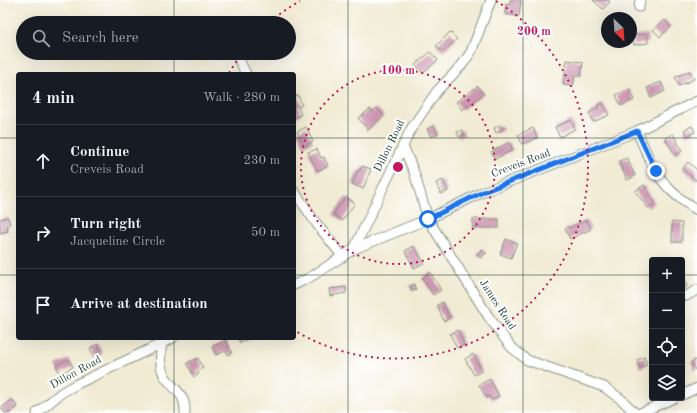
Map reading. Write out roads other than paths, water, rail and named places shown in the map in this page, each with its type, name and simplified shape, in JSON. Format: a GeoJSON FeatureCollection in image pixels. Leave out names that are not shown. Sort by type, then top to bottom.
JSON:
{"type":"FeatureCollection","features":[{"type":"Feature","properties":{"kind":"street","name":"Dillon Road"},"geometry":{"type":"LineString","coordinates":[[296,284],[309,278],[354,249],[421,113],[471,52],[491,0]]}},
{"type":"Feature","properties":{"kind":"street"},"geometry":{"type":"LineString","coordinates":[[239,60],[245,72]]}},
{"type":"Feature","properties":{"kind":"street","name":"Creveis Road"},"geometry":{"type":"LineString","coordinates":[[354,249],[428,219],[483,192],[637,131],[697,101]]}},
{"type":"Feature","properties":{"kind":"street"},"geometry":{"type":"LineString","coordinates":[[637,131],[651,163],[671,192],[697,210]]}},
{"type":"Feature","properties":{"kind":"street","name":"James Road"},"geometry":{"type":"LineString","coordinates":[[404,146],[414,172],[428,219],[488,316],[515,351],[527,360],[604,388],[622,400],[635,413]]}},
{"type":"Feature","properties":{"kind":"street"},"geometry":{"type":"LineString","coordinates":[[296,194],[316,223],[343,257]]}},
{"type":"Feature","properties":{"kind":"street"},"geometry":{"type":"LineString","coordinates":[[686,296],[697,290]]}},
{"type":"Feature","properties":{"kind":"street","name":"Dillon Road"},"geometry":{"type":"LineString","coordinates":[[38,413],[61,393],[75,385],[169,340]]}},
{"type":"Feature","properties":{"kind":"street"},"geometry":{"type":"LineString","coordinates":[[162,343],[160,358],[162,371],[168,381],[183,397],[185,413]]}},
{"type":"Feature","properties":{"kind":"street"},"geometry":{"type":"LineString","coordinates":[[685,394],[697,388]]}},
{"type":"Feature","properties":{"kind":"street"},"geometry":{"type":"LineString","coordinates":[[640,413],[667,401]]}}]}
